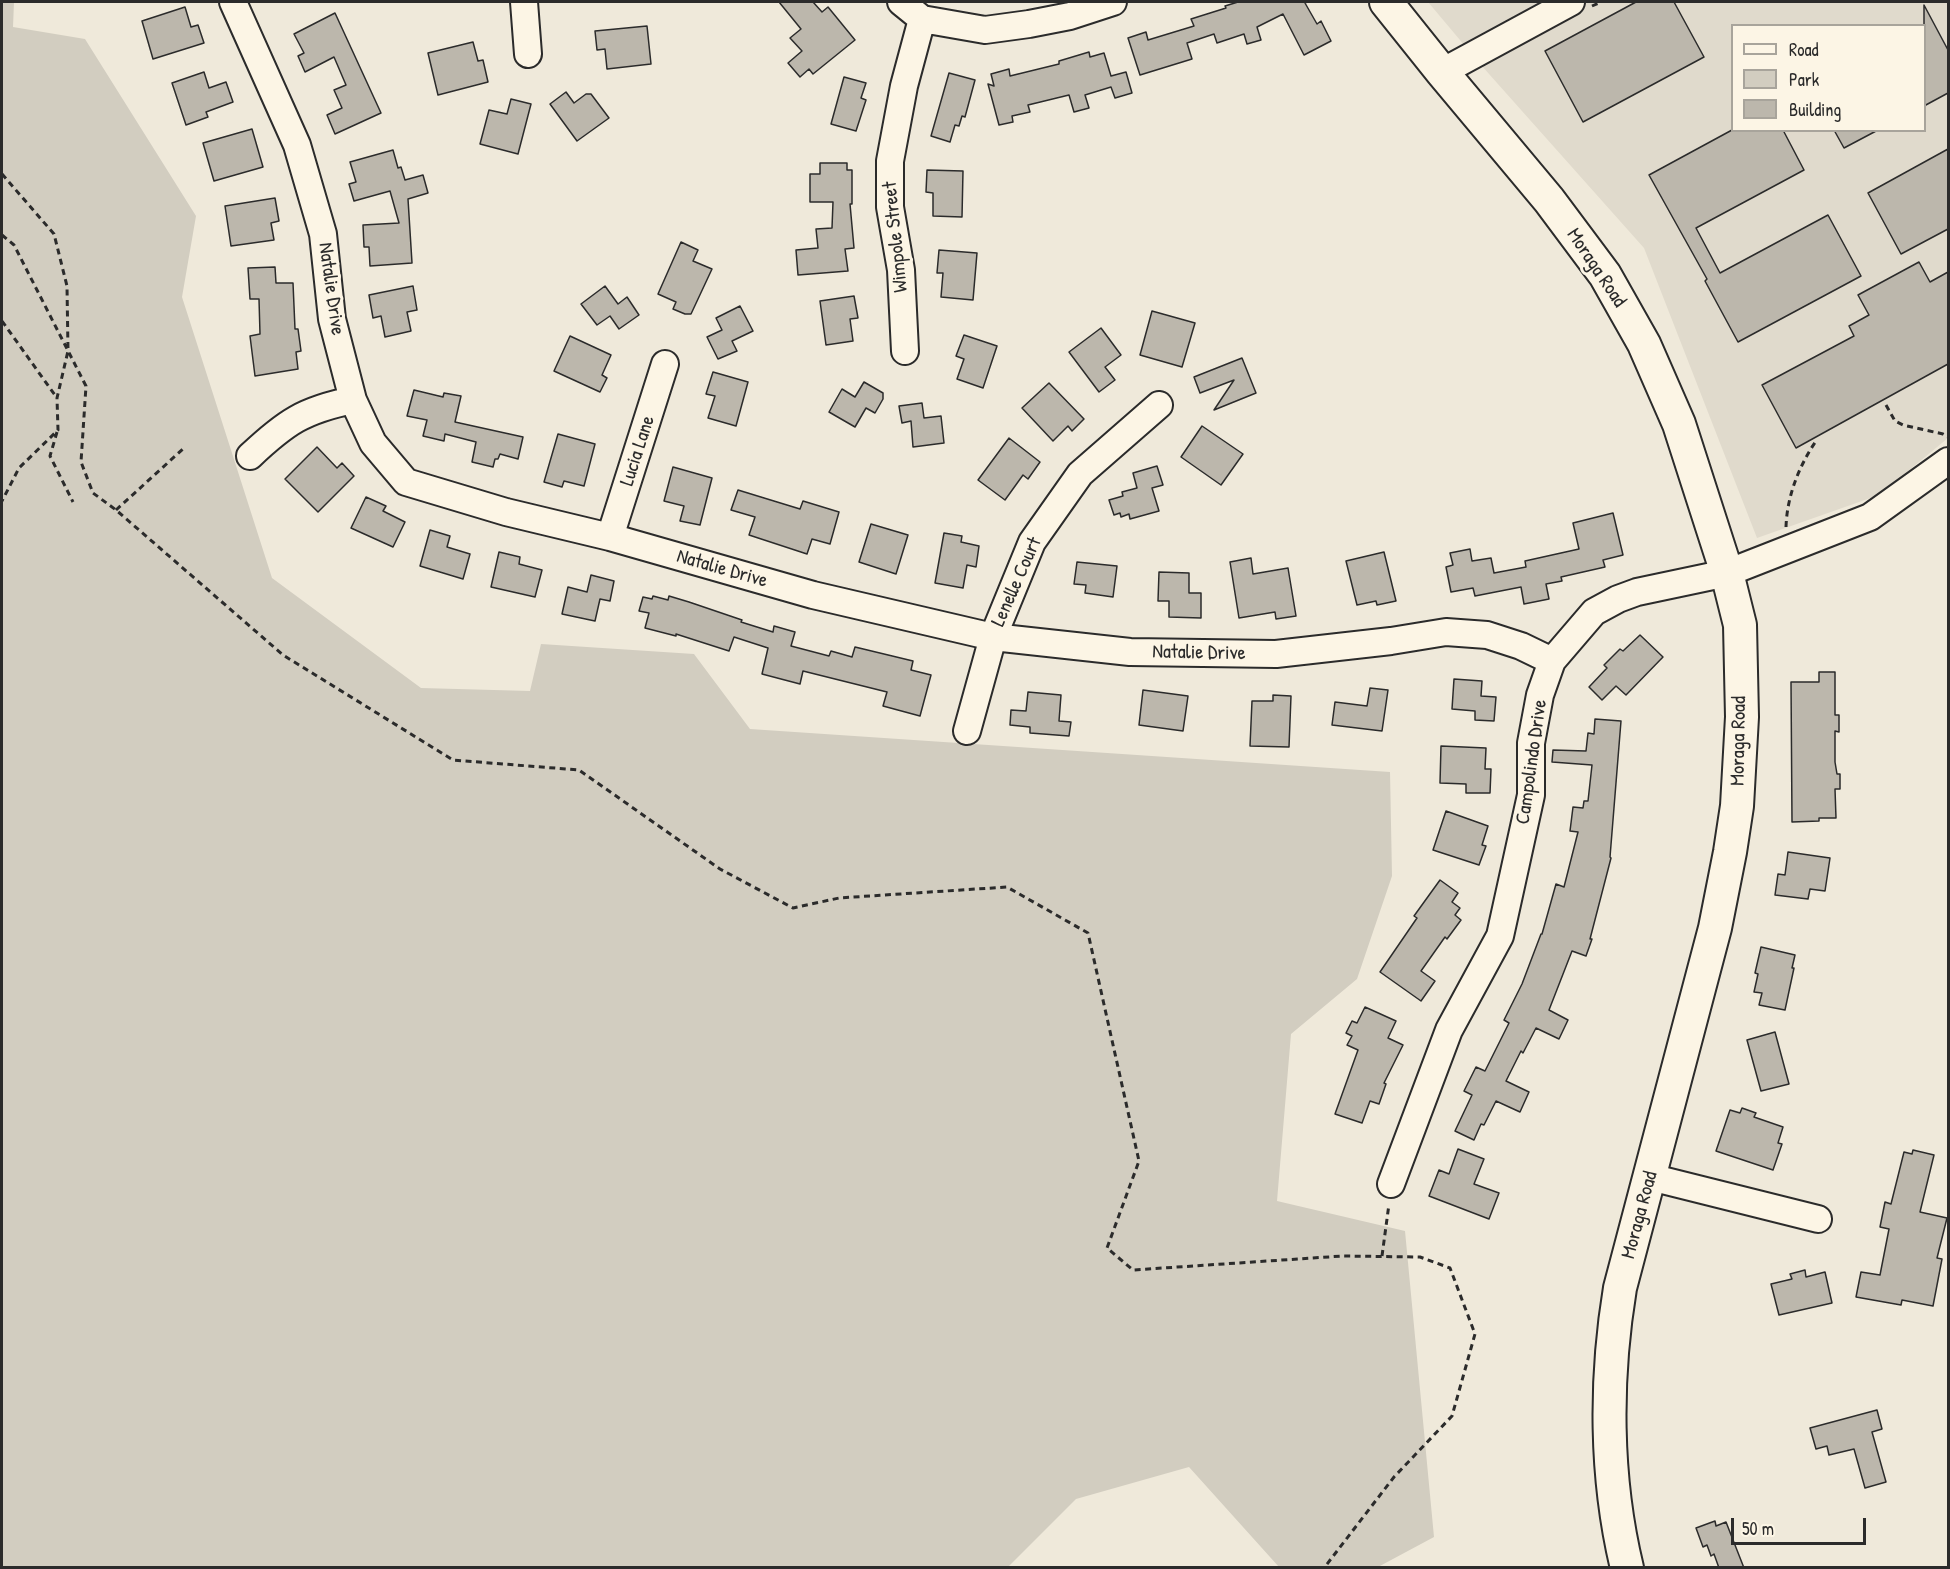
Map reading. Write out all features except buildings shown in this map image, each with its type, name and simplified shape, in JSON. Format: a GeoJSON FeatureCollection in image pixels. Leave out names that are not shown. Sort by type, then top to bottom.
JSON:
{"type":"FeatureCollection","features":[{"type":"Feature","properties":{"kind":"main road","name":"Moraga Road"},"geometry":{"type":"LineString","coordinates":[[1386,2],[1549,200],[1605,275],[1644,344],[1678,423],[1727,573],[1740,625],[1742,717],[1737,806],[1730,852],[1714,928],[1620,1288],[1613,1333],[1610,1374],[1611,1454],[1616,1507],[1627,1568]]}},
{"type":"Feature","properties":{"kind":"street","name":"Natalie Drive"},"geometry":{"type":"LineString","coordinates":[[233,2],[297,145],[323,234],[332,319],[353,400],[373,443],[406,482],[506,512],[610,537],[813,595],[993,637],[1130,652],[1276,654],[1391,641],[1446,632],[1487,635],[1521,646],[1552,661]]}},
{"type":"Feature","properties":{"kind":"street"},"geometry":{"type":"LineString","coordinates":[[524,2],[528,54]]}},
{"type":"Feature","properties":{"kind":"street"},"geometry":{"type":"LineString","coordinates":[[901,2],[922,19],[985,30],[1029,24],[1113,2]]}},
{"type":"Feature","properties":{"kind":"street"},"geometry":{"type":"LineString","coordinates":[[1442,72],[1571,2]]}},
{"type":"Feature","properties":{"kind":"street","name":"Wimpole Street"},"geometry":{"type":"LineString","coordinates":[[905,351],[901,270],[890,207],[890,161],[904,86],[922,19]]}},
{"type":"Feature","properties":{"kind":"street","name":"Lucia Lane"},"geometry":{"type":"LineString","coordinates":[[610,537],[666,364]]}},
{"type":"Feature","properties":{"kind":"street"},"geometry":{"type":"LineString","coordinates":[[250,456],[276,431],[298,417],[324,406],[353,400]]}},
{"type":"Feature","properties":{"kind":"street","name":"Lenelle Court"},"geometry":{"type":"LineString","coordinates":[[967,731],[993,637],[1032,542],[1088,467],[1158,405]]}},
{"type":"Feature","properties":{"kind":"street","name":"Campolindo Drive"},"geometry":{"type":"LineString","coordinates":[[1391,1184],[1449,1030],[1500,936],[1531,795],[1531,743],[1540,695],[1552,661],[1594,612],[1618,599],[1638,592],[1727,573],[1870,517],[1948,461]]}},
{"type":"Feature","properties":{"kind":"street"},"geometry":{"type":"LineString","coordinates":[[1650,1177],[1818,1219]]}},
{"type":"Feature","properties":{"kind":"path"},"geometry":{"type":"LineString","coordinates":[[2,174],[54,234],[67,286],[68,351],[57,398],[57,430],[50,456],[73,502]]}},
{"type":"Feature","properties":{"kind":"path"},"geometry":{"type":"LineString","coordinates":[[2,235],[14,245],[86,386],[81,462],[93,493],[116,510],[283,655],[453,760],[579,770],[720,868],[793,908],[839,898],[1007,887],[1088,933],[1138,1161],[1107,1248],[1133,1270],[1343,1256],[1420,1257],[1450,1268],[1474,1334],[1452,1416],[1394,1477],[1324,1568]]}},
{"type":"Feature","properties":{"kind":"path"},"geometry":{"type":"LineString","coordinates":[[2,321],[57,398]]}},
{"type":"Feature","properties":{"kind":"path"},"geometry":{"type":"LineString","coordinates":[[1886,405],[1895,421],[1948,437]]}},
{"type":"Feature","properties":{"kind":"path"},"geometry":{"type":"LineString","coordinates":[[2,501],[19,468],[57,430]]}},
{"type":"Feature","properties":{"kind":"path"},"geometry":{"type":"LineString","coordinates":[[1786,550],[1786,514],[1795,481],[1807,454],[1816,441]]}},
{"type":"Feature","properties":{"kind":"path"},"geometry":{"type":"LineString","coordinates":[[116,510],[184,448]]}},
{"type":"Feature","properties":{"kind":"path"},"geometry":{"type":"LineString","coordinates":[[1382,1256],[1391,1184]]}},
{"type":"Feature","properties":{"kind":"shaded area"},"geometry":{"type":"Polygon","coordinates":[[[1428,2],[1948,2],[1948,438],[1879,495],[1757,538],[1644,248],[1428,2]]]}},
{"type":"Feature","properties":{"kind":"green space"},"geometry":{"type":"Polygon","coordinates":[[[2,2],[14,2],[13,27],[85,39],[196,216],[182,297],[272,578],[421,688],[530,691],[541,644],[694,654],[750,729],[1390,772],[1392,876],[1357,979],[1291,1034],[1277,1201],[1405,1231],[1434,1537],[1378,1567],[1279,1567],[1189,1467],[1076,1499],[1008,1567],[2,1567],[2,2]]]}}]}
